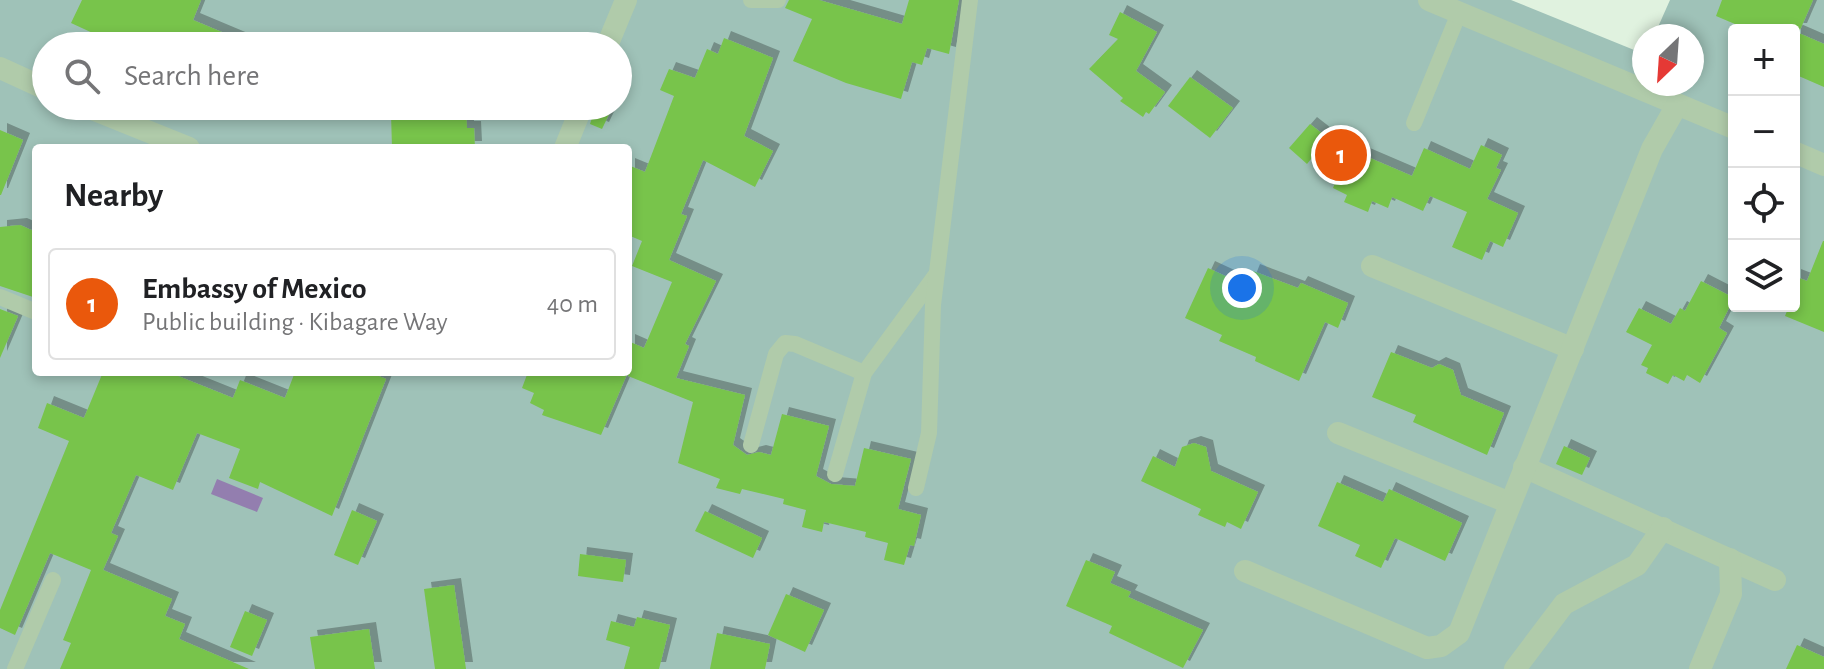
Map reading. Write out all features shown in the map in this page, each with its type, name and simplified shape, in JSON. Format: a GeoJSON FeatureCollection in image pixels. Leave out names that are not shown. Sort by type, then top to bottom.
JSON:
{"type":"FeatureCollection","features":[{"type":"Feature","properties":{"kind":"street"},"geometry":{"type":"LineString","coordinates":[[613,32],[626,0]]}},
{"type":"Feature","properties":{"kind":"street"},"geometry":{"type":"LineString","coordinates":[[1429,0],[1728,126]]}},
{"type":"Feature","properties":{"kind":"street"},"geometry":{"type":"LineString","coordinates":[[0,68],[32,83]]}},
{"type":"Feature","properties":{"kind":"street"},"geometry":{"type":"LineString","coordinates":[[1245,571],[1427,648],[1441,646],[1459,633],[1652,149],[1677,105]]}},
{"type":"Feature","properties":{"kind":"street"},"geometry":{"type":"LineString","coordinates":[[120,120],[179,144]]}},
{"type":"Feature","properties":{"kind":"street"},"geometry":{"type":"LineString","coordinates":[[567,144],[576,120]]}},
{"type":"Feature","properties":{"kind":"street"},"geometry":{"type":"LineString","coordinates":[[1800,155],[1824,165]]}},
{"type":"Feature","properties":{"kind":"street"},"geometry":{"type":"LineString","coordinates":[[1372,266],[1573,349]]}},
{"type":"Feature","properties":{"kind":"street"},"geometry":{"type":"LineString","coordinates":[[1338,433],[1510,503]]}},
{"type":"Feature","properties":{"kind":"street"},"geometry":{"type":"LineString","coordinates":[[1524,467],[1775,580]]}},
{"type":"Feature","properties":{"kind":"street"},"geometry":{"type":"LineString","coordinates":[[1515,669],[1564,604],[1637,565],[1663,528]]}},
{"type":"Feature","properties":{"kind":"street"},"geometry":{"type":"LineString","coordinates":[[1700,669],[1731,594],[1730,559]]}},
{"type":"Feature","properties":{"kind":"lane"},"geometry":{"type":"LineString","coordinates":[[751,0],[778,0]]}},
{"type":"Feature","properties":{"kind":"lane"},"geometry":{"type":"LineString","coordinates":[[916,488],[929,433],[936,274],[970,0]]}},
{"type":"Feature","properties":{"kind":"lane"},"geometry":{"type":"LineString","coordinates":[[1414,123],[1459,13]]}},
{"type":"Feature","properties":{"kind":"lane"},"geometry":{"type":"LineString","coordinates":[[835,474],[864,373],[936,274]]}},
{"type":"Feature","properties":{"kind":"lane"},"geometry":{"type":"LineString","coordinates":[[0,297],[32,310]]}},
{"type":"Feature","properties":{"kind":"lane"},"geometry":{"type":"LineString","coordinates":[[751,445],[776,354],[785,343],[795,344],[864,373]]}},
{"type":"Feature","properties":{"kind":"lane"},"geometry":{"type":"LineString","coordinates":[[15,669],[53,580]]}},
{"type":"Feature","properties":{"kind":"shaded area"},"geometry":{"type":"Polygon","coordinates":[[[0,0],[1511,0],[1632,49],[1632,96],[1704,96],[1704,24],[1659,24],[1670,0],[1824,0],[1824,669],[0,669],[0,0]]]}},
{"type":"Feature","properties":{"kind":"shaded area"},"geometry":{"type":"Polygon","coordinates":[[[217,479],[263,498],[257,512],[211,494],[217,479]]]}},
{"type":"Feature","properties":{"kind":"building"},"geometry":{"type":"Polygon","coordinates":[[[82,0],[201,0],[193,20],[222,32],[91,32],[71,23],[82,0]]]}},
{"type":"Feature","properties":{"kind":"building"},"geometry":{"type":"Polygon","coordinates":[[[789,0],[819,0],[902,24],[909,0],[959,0],[949,54],[927,48],[922,65],[912,62],[901,99],[846,83],[793,61],[812,19],[785,8],[789,0]]]}},
{"type":"Feature","properties":{"kind":"building"},"geometry":{"type":"Polygon","coordinates":[[[1722,0],[1813,0],[1800,30],[1800,24],[1735,24],[1716,16],[1722,0]]]}},
{"type":"Feature","properties":{"kind":"building"},"geometry":{"type":"Polygon","coordinates":[[[1120,12],[1157,32],[1136,71],[1165,92],[1149,114],[1146,112],[1143,117],[1120,101],[1123,98],[1089,69],[1118,39],[1109,35],[1120,12]]]}},
{"type":"Feature","properties":{"kind":"building"},"geometry":{"type":"Polygon","coordinates":[[[1800,34],[1824,44],[1824,87],[1800,77],[1800,34]]]}},
{"type":"Feature","properties":{"kind":"building"},"geometry":{"type":"Polygon","coordinates":[[[724,38],[773,58],[744,136],[773,151],[755,187],[703,160],[681,214],[687,216],[669,260],[716,281],[685,344],[689,346],[676,378],[745,395],[733,445],[747,455],[759,452],[771,455],[782,414],[829,426],[816,476],[831,484],[855,486],[864,448],[911,459],[898,509],[921,515],[914,546],[910,545],[904,565],[884,560],[888,543],[865,537],[866,532],[824,522],[822,532],[802,527],[806,510],[783,504],[784,499],[742,489],[740,494],[716,488],[720,479],[678,463],[693,402],[628,376],[632,376],[632,343],[644,348],[672,282],[632,266],[642,241],[632,237],[632,167],[645,172],[674,96],[660,90],[669,69],[695,78],[707,49],[718,54],[724,38]]]}},
{"type":"Feature","properties":{"kind":"building"},"geometry":{"type":"Polygon","coordinates":[[[1190,77],[1233,108],[1210,138],[1168,106],[1190,77]]]}},
{"type":"Feature","properties":{"kind":"building"},"geometry":{"type":"Polygon","coordinates":[[[391,120],[467,120],[467,128],[474,128],[475,144],[392,144],[391,120]]]}},
{"type":"Feature","properties":{"kind":"building"},"geometry":{"type":"Polygon","coordinates":[[[591,120],[606,120],[602,129],[590,124],[591,120]]]}},
{"type":"Feature","properties":{"kind":"building"},"geometry":{"type":"Polygon","coordinates":[[[1310,124],[1328,138],[1307,164],[1289,148],[1310,124]]]}},
{"type":"Feature","properties":{"kind":"building"},"geometry":{"type":"Polygon","coordinates":[[[0,130],[23,140],[1,195],[0,195],[0,130]]]}},
{"type":"Feature","properties":{"kind":"building"},"geometry":{"type":"Polygon","coordinates":[[[1481,145],[1502,155],[1496,168],[1501,170],[1487,199],[1518,213],[1503,247],[1490,241],[1482,260],[1452,247],[1467,212],[1430,196],[1423,211],[1392,197],[1388,208],[1372,201],[1368,212],[1344,202],[1347,195],[1333,188],[1349,149],[1412,176],[1424,148],[1470,169],[1481,145]]]}},
{"type":"Feature","properties":{"kind":"building"},"geometry":{"type":"Polygon","coordinates":[[[20,225],[32,230],[32,297],[0,286],[0,227],[20,225]]]}},
{"type":"Feature","properties":{"kind":"building"},"geometry":{"type":"Polygon","coordinates":[[[1824,241],[1824,332],[1785,316],[1787,312],[1800,312],[1800,278],[1807,281],[1824,241]]]}},
{"type":"Feature","properties":{"kind":"building"},"geometry":{"type":"Polygon","coordinates":[[[1208,268],[1247,286],[1253,271],[1298,288],[1301,283],[1348,303],[1338,328],[1325,322],[1299,381],[1255,361],[1256,357],[1219,341],[1222,335],[1185,318],[1208,268]]]}},
{"type":"Feature","properties":{"kind":"building"},"geometry":{"type":"Polygon","coordinates":[[[1701,281],[1728,295],[1728,310],[1719,328],[1727,333],[1700,383],[1687,375],[1684,381],[1673,375],[1668,384],[1646,373],[1648,368],[1641,365],[1652,345],[1626,332],[1639,308],[1671,324],[1680,308],[1685,311],[1701,281]]]}},
{"type":"Feature","properties":{"kind":"building"},"geometry":{"type":"Polygon","coordinates":[[[0,309],[18,316],[0,358],[0,309]]]}},
{"type":"Feature","properties":{"kind":"building"},"geometry":{"type":"Polygon","coordinates":[[[1391,352],[1432,368],[1439,364],[1453,370],[1461,395],[1504,413],[1487,455],[1413,422],[1416,415],[1372,397],[1391,352]]]}},
{"type":"Feature","properties":{"kind":"building"},"geometry":{"type":"Polygon","coordinates":[[[101,376],[178,376],[233,398],[240,380],[285,398],[293,376],[379,376],[386,379],[332,516],[260,482],[258,489],[229,478],[240,449],[197,433],[173,490],[136,475],[111,533],[118,536],[103,570],[172,599],[165,616],[185,624],[179,639],[249,669],[60,669],[71,643],[63,640],[91,570],[50,553],[15,635],[0,628],[0,610],[69,441],[38,428],[47,403],[84,418],[101,376]]]}},
{"type":"Feature","properties":{"kind":"building"},"geometry":{"type":"Polygon","coordinates":[[[526,376],[626,376],[601,435],[542,415],[544,410],[530,403],[534,393],[522,388],[526,376]]]}},
{"type":"Feature","properties":{"kind":"building"},"geometry":{"type":"Polygon","coordinates":[[[1194,443],[1206,447],[1211,471],[1258,492],[1241,529],[1227,522],[1225,527],[1198,515],[1201,509],[1141,481],[1153,456],[1175,467],[1182,447],[1194,443]]]}},
{"type":"Feature","properties":{"kind":"building"},"geometry":{"type":"Polygon","coordinates":[[[1564,446],[1590,458],[1582,475],[1556,464],[1564,446]]]}},
{"type":"Feature","properties":{"kind":"building"},"geometry":{"type":"Polygon","coordinates":[[[1337,482],[1383,502],[1389,489],[1462,523],[1445,561],[1395,538],[1381,568],[1355,556],[1360,545],[1318,526],[1337,482]]]}},
{"type":"Feature","properties":{"kind":"building"},"geometry":{"type":"Polygon","coordinates":[[[352,510],[377,521],[358,565],[334,555],[352,510]]]}},
{"type":"Feature","properties":{"kind":"building"},"geometry":{"type":"Polygon","coordinates":[[[705,511],[762,538],[753,558],[695,531],[705,511]]]}},
{"type":"Feature","properties":{"kind":"building"},"geometry":{"type":"Polygon","coordinates":[[[580,554],[626,560],[623,582],[578,576],[580,554]]]}},
{"type":"Feature","properties":{"kind":"building"},"geometry":{"type":"Polygon","coordinates":[[[1086,560],[1115,572],[1110,583],[1131,592],[1128,597],[1203,630],[1183,668],[1109,633],[1112,626],[1066,606],[1086,560]]]}},
{"type":"Feature","properties":{"kind":"building"},"geometry":{"type":"Polygon","coordinates":[[[454,585],[466,669],[435,669],[424,589],[454,585]]]}},
{"type":"Feature","properties":{"kind":"building"},"geometry":{"type":"Polygon","coordinates":[[[786,594],[824,610],[805,652],[768,635],[786,594]]]}},
{"type":"Feature","properties":{"kind":"building"},"geometry":{"type":"Polygon","coordinates":[[[245,611],[267,620],[252,656],[230,647],[245,611]]]}},
{"type":"Feature","properties":{"kind":"building"},"geometry":{"type":"Polygon","coordinates":[[[637,617],[670,625],[659,669],[624,669],[630,647],[606,640],[611,621],[634,627],[637,617]]]}},
{"type":"Feature","properties":{"kind":"building"},"geometry":{"type":"Polygon","coordinates":[[[369,629],[375,669],[315,669],[310,637],[369,629]]]}},
{"type":"Feature","properties":{"kind":"building"},"geometry":{"type":"Polygon","coordinates":[[[717,633],[770,644],[765,669],[710,669],[717,633]]]}},
{"type":"Feature","properties":{"kind":"building"},"geometry":{"type":"Polygon","coordinates":[[[1797,645],[1824,657],[1824,669],[1786,669],[1797,645]]]}},
{"type":"Feature","properties":{"kind":"place","name":"Embassy of Mexico"},"geometry":{"type":"Point","coordinates":[1341,155]}}]}
